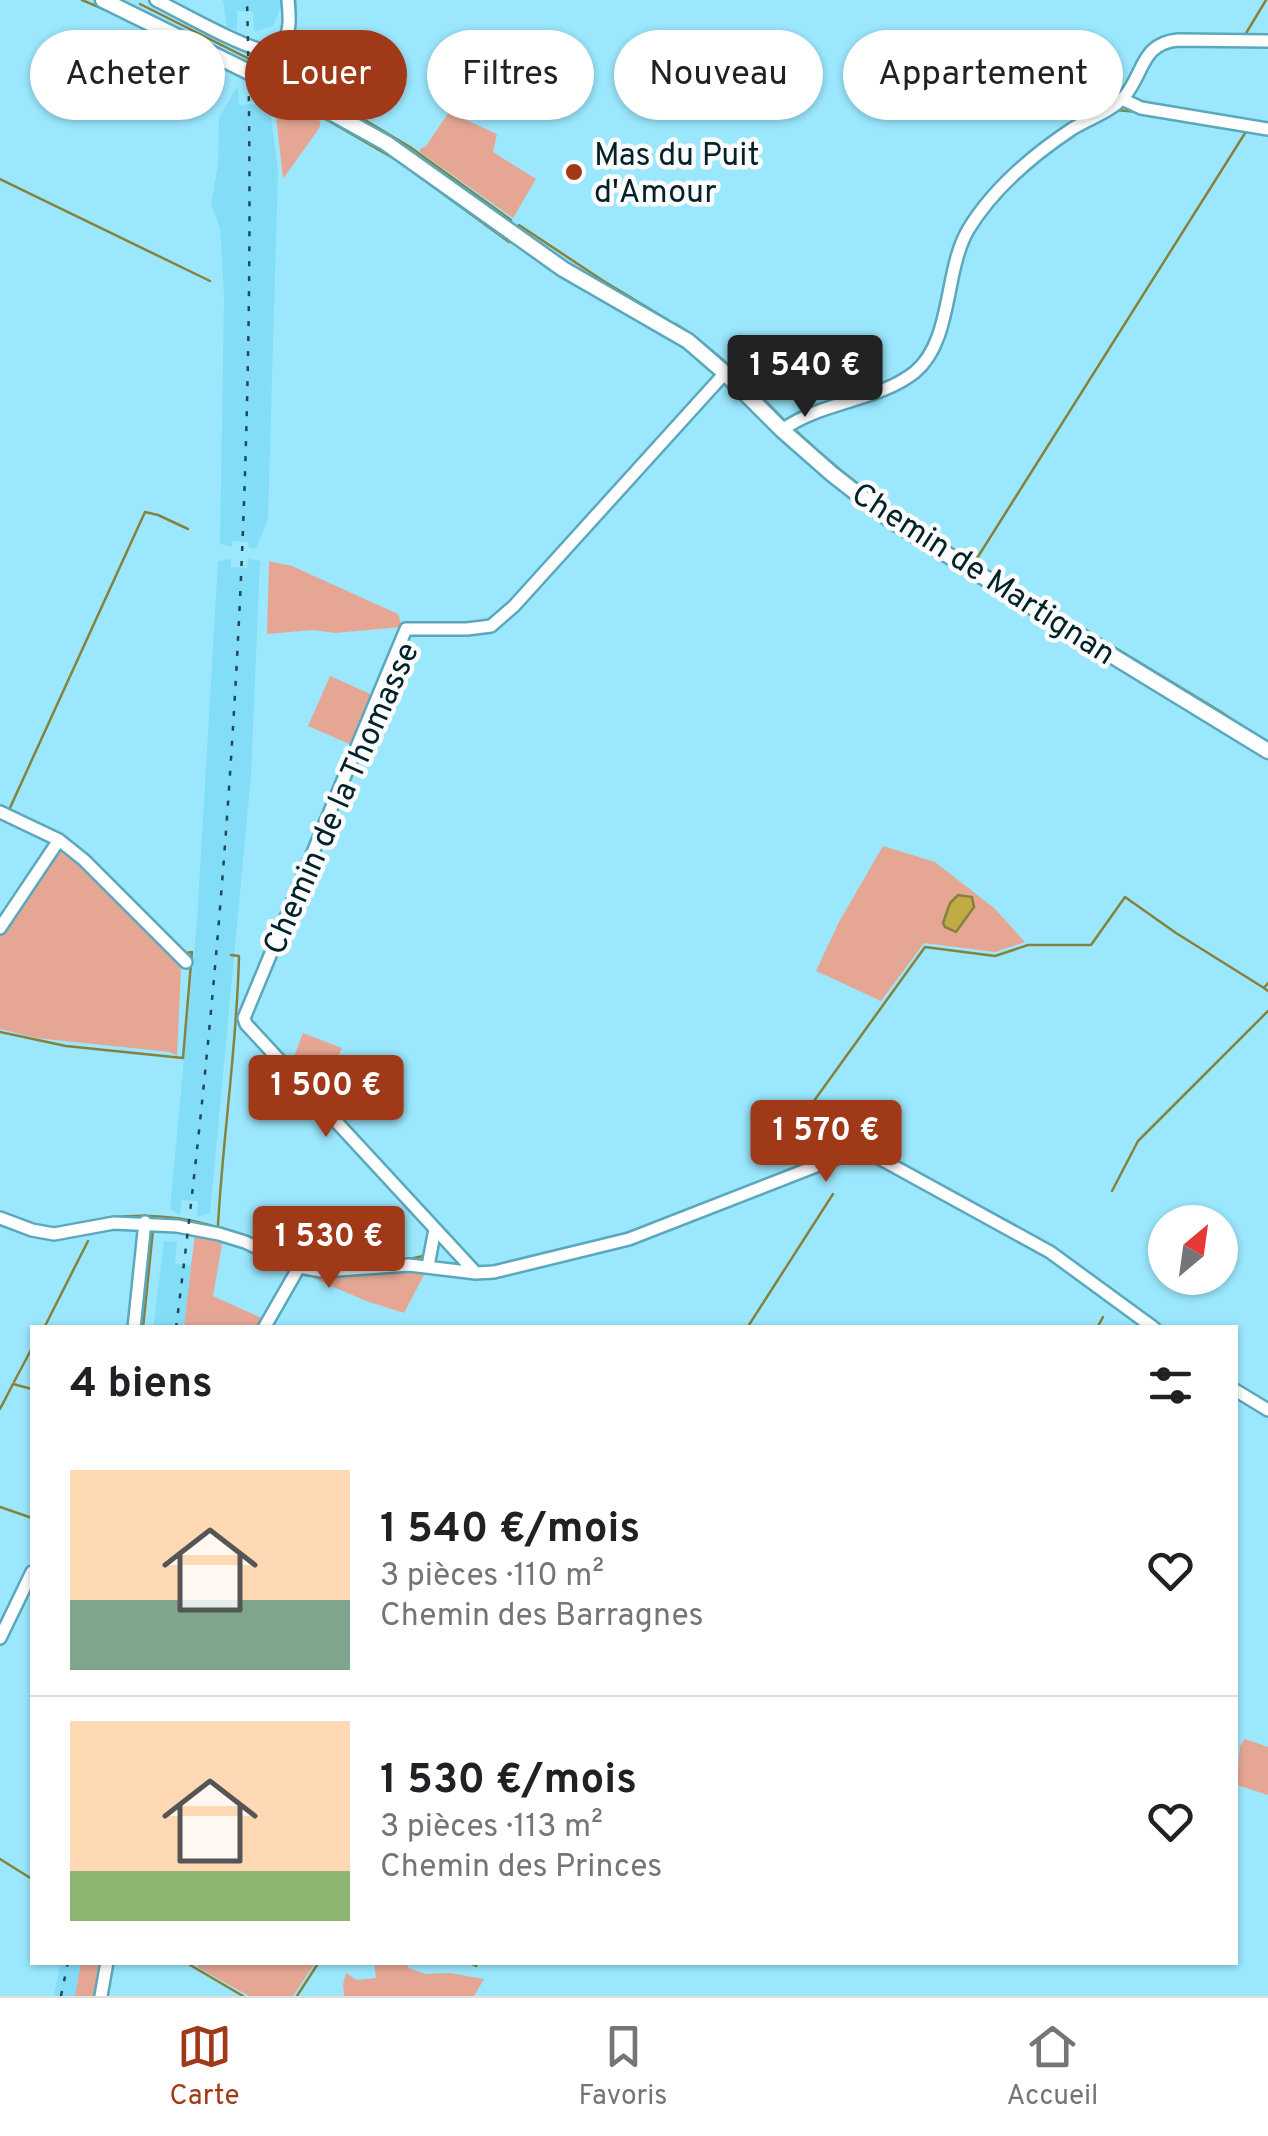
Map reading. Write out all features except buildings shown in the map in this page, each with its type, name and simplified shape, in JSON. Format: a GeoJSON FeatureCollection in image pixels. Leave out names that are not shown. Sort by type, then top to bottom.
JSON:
{"type":"FeatureCollection","features":[{"type":"Feature","properties":{"kind":"main road","name":"Chemin de Martignan"},"geometry":{"type":"LineString","coordinates":[[104,0],[133,6],[386,143],[563,269],[688,341],[782,430],[892,521],[1268,751]]}},
{"type":"Feature","properties":{"kind":"street"},"geometry":{"type":"LineString","coordinates":[[156,0],[240,42],[271,50],[284,42],[289,26],[288,0]]}},
{"type":"Feature","properties":{"kind":"street"},"geometry":{"type":"LineString","coordinates":[[1123,97],[1152,49],[1166,41],[1268,41]]}},
{"type":"Feature","properties":{"kind":"street"},"geometry":{"type":"LineString","coordinates":[[1123,99],[1141,108],[1268,129]]}},
{"type":"Feature","properties":{"kind":"street"},"geometry":{"type":"LineString","coordinates":[[782,430],[840,402],[888,388],[917,370],[940,329],[963,240],[988,202],[1038,155],[1087,120]]}},
{"type":"Feature","properties":{"kind":"street","name":"Chemin de la Thomasse"},"geometry":{"type":"LineString","coordinates":[[436,1229],[246,1024],[246,1014],[406,630],[491,626],[514,606],[725,373]]}},
{"type":"Feature","properties":{"kind":"street"},"geometry":{"type":"LineString","coordinates":[[0,812],[59,840],[84,860],[186,962]]}},
{"type":"Feature","properties":{"kind":"street"},"geometry":{"type":"LineString","coordinates":[[0,928],[59,840]]}},
{"type":"Feature","properties":{"kind":"street"},"geometry":{"type":"LineString","coordinates":[[0,1218],[54,1234],[114,1223],[177,1226],[245,1242],[299,1267],[322,1271],[428,1266],[476,1274],[628,1239],[847,1154],[868,1152],[1050,1252],[1150,1325]]}},
{"type":"Feature","properties":{"kind":"street"},"geometry":{"type":"LineString","coordinates":[[134,1325],[145,1222]]}},
{"type":"Feature","properties":{"kind":"street"},"geometry":{"type":"LineString","coordinates":[[428,1266],[436,1229]]}},
{"type":"Feature","properties":{"kind":"street"},"geometry":{"type":"LineString","coordinates":[[436,1229],[476,1274]]}},
{"type":"Feature","properties":{"kind":"street"},"geometry":{"type":"LineString","coordinates":[[266,1325],[299,1267]]}},
{"type":"Feature","properties":{"kind":"street"},"geometry":{"type":"LineString","coordinates":[[1238,1392],[1268,1410]]}},
{"type":"Feature","properties":{"kind":"street"},"geometry":{"type":"LineString","coordinates":[[0,1638],[30,1576]]}},
{"type":"Feature","properties":{"kind":"street"},"geometry":{"type":"LineString","coordinates":[[101,1996],[106,1965]]}},
{"type":"Feature","properties":{"kind":"shaded area"},"geometry":{"type":"Polygon","coordinates":[[[223,0],[283,2],[273,26],[254,30],[253,11],[237,11],[237,30],[227,27],[223,0]]]}},
{"type":"Feature","properties":{"kind":"shaded area"},"geometry":{"type":"Polygon","coordinates":[[[238,85],[239,105],[245,105],[245,120],[271,120],[278,172],[268,519],[256,548],[249,548],[248,542],[232,541],[232,547],[220,544],[224,296],[220,228],[211,204],[218,165],[219,120],[225,120],[225,108],[238,85]]]}},
{"type":"Feature","properties":{"kind":"shaded area"},"geometry":{"type":"Polygon","coordinates":[[[276,120],[320,121],[320,127],[283,179],[276,120]]]}},
{"type":"Feature","properties":{"kind":"shaded area"},"geometry":{"type":"Polygon","coordinates":[[[444,120],[466,120],[497,134],[493,152],[536,179],[513,218],[420,152],[444,120]]]}},
{"type":"Feature","properties":{"kind":"shaded area"},"geometry":{"type":"Polygon","coordinates":[[[231,559],[231,567],[247,568],[248,559],[260,561],[251,775],[210,1213],[197,1217],[198,1201],[182,1200],[180,1215],[170,1209],[197,921],[218,561],[231,559]]]}},
{"type":"Feature","properties":{"kind":"shaded area"},"geometry":{"type":"Polygon","coordinates":[[[269,561],[292,566],[398,614],[402,627],[267,634],[269,561]]]}},
{"type":"Feature","properties":{"kind":"shaded area"},"geometry":{"type":"Polygon","coordinates":[[[330,676],[375,696],[354,746],[308,726],[330,676]]]}},
{"type":"Feature","properties":{"kind":"shaded area"},"geometry":{"type":"Polygon","coordinates":[[[61,845],[181,967],[177,1056],[170,1052],[36,1038],[0,1029],[0,934],[61,845]]]}},
{"type":"Feature","properties":{"kind":"shaded area"},"geometry":{"type":"Polygon","coordinates":[[[883,846],[935,862],[994,908],[1025,942],[995,952],[924,943],[881,1001],[816,971],[883,846]]]}},
{"type":"Feature","properties":{"kind":"shaded area"},"geometry":{"type":"Polygon","coordinates":[[[958,895],[972,897],[974,907],[956,932],[943,923],[950,903],[958,895]]]}},
{"type":"Feature","properties":{"kind":"shaded area"},"geometry":{"type":"Polygon","coordinates":[[[303,1033],[342,1048],[320,1093],[292,1062],[303,1033]]]}},
{"type":"Feature","properties":{"kind":"shaded area"},"geometry":{"type":"Polygon","coordinates":[[[195,1233],[223,1239],[213,1296],[264,1319],[260,1325],[184,1325],[195,1233]]]}},
{"type":"Feature","properties":{"kind":"shaded area"},"geometry":{"type":"Polygon","coordinates":[[[164,1241],[177,1242],[175,1264],[191,1265],[194,1245],[194,1325],[153,1325],[164,1241]]]}},
{"type":"Feature","properties":{"kind":"shaded area"},"geometry":{"type":"Polygon","coordinates":[[[424,1270],[404,1313],[313,1278],[424,1270]]]}},
{"type":"Feature","properties":{"kind":"shaded area"},"geometry":{"type":"Polygon","coordinates":[[[1245,1739],[1268,1747],[1268,1795],[1238,1785],[1240,1746],[1245,1739]]]}},
{"type":"Feature","properties":{"kind":"shaded area"},"geometry":{"type":"Polygon","coordinates":[[[60,1965],[90,1965],[83,1996],[54,1996],[60,1965]]]}},
{"type":"Feature","properties":{"kind":"shaded area"},"geometry":{"type":"Polygon","coordinates":[[[81,1965],[105,1965],[98,1996],[75,1996],[81,1965]]]}},
{"type":"Feature","properties":{"kind":"shaded area"},"geometry":{"type":"Polygon","coordinates":[[[314,1965],[293,1996],[249,1996],[197,1967],[314,1965]]]}},
{"type":"Feature","properties":{"kind":"shaded area"},"geometry":{"type":"Polygon","coordinates":[[[374,1965],[408,1965],[426,1974],[450,1973],[484,1979],[474,1996],[344,1996],[346,1973],[357,1980],[376,1978],[374,1965]]]}},
{"type":"Feature","properties":{"kind":"waterway"},"geometry":{"type":"LineString","coordinates":[[82,0],[120,16]]}},
{"type":"Feature","properties":{"kind":"waterway"},"geometry":{"type":"LineString","coordinates":[[295,0],[295,18]]}},
{"type":"Feature","properties":{"kind":"waterway"},"geometry":{"type":"LineString","coordinates":[[1245,35],[1266,0]]}},
{"type":"Feature","properties":{"kind":"waterway"},"geometry":{"type":"LineString","coordinates":[[140,4],[335,102],[410,147],[511,220]]}},
{"type":"Feature","properties":{"kind":"waterway"},"geometry":{"type":"LineString","coordinates":[[1123,111],[1138,112]]}},
{"type":"Feature","properties":{"kind":"waterway"},"geometry":{"type":"LineString","coordinates":[[327,120],[398,161],[509,242]]}},
{"type":"Feature","properties":{"kind":"waterway"},"geometry":{"type":"LineString","coordinates":[[974,563],[1247,130]]}},
{"type":"Feature","properties":{"kind":"waterway"},"geometry":{"type":"LineString","coordinates":[[0,179],[210,281]]}},
{"type":"Feature","properties":{"kind":"waterway"},"geometry":{"type":"LineString","coordinates":[[519,225],[668,320]]}},
{"type":"Feature","properties":{"kind":"waterway"},"geometry":{"type":"LineString","coordinates":[[676,324],[720,357],[784,420]]}},
{"type":"Feature","properties":{"kind":"waterway"},"geometry":{"type":"LineString","coordinates":[[793,428],[878,499],[972,560]]}},
{"type":"Feature","properties":{"kind":"waterway"},"geometry":{"type":"LineString","coordinates":[[9,810],[145,512],[188,529]]}},
{"type":"Feature","properties":{"kind":"waterway"},"geometry":{"type":"LineString","coordinates":[[977,564],[1268,743]]}},
{"type":"Feature","properties":{"kind":"waterway"},"geometry":{"type":"LineString","coordinates":[[798,1123],[925,947],[995,956],[1028,945],[1091,945],[1125,897],[1264,988]]}},
{"type":"Feature","properties":{"kind":"waterway"},"geometry":{"type":"LineString","coordinates":[[0,1032],[66,1046],[183,1058],[192,952],[186,953]]}},
{"type":"Feature","properties":{"kind":"waterway"},"geometry":{"type":"LineString","coordinates":[[218,1225],[238,990],[239,956],[231,955]]}},
{"type":"Feature","properties":{"kind":"waterway"},"geometry":{"type":"LineString","coordinates":[[1268,983],[1264,988],[1268,991]]}},
{"type":"Feature","properties":{"kind":"waterway"},"geometry":{"type":"LineString","coordinates":[[1112,1191],[1138,1141],[1268,1011]]}},
{"type":"Feature","properties":{"kind":"waterway"},"geometry":{"type":"LineString","coordinates":[[749,1325],[833,1194]]}},
{"type":"Feature","properties":{"kind":"waterway"},"geometry":{"type":"LineString","coordinates":[[89,1222],[159,1216],[228,1231]]}},
{"type":"Feature","properties":{"kind":"waterway"},"geometry":{"type":"LineString","coordinates":[[143,1325],[153,1230]]}},
{"type":"Feature","properties":{"kind":"waterway"},"geometry":{"type":"LineString","coordinates":[[46,1325],[88,1241]]}},
{"type":"Feature","properties":{"kind":"waterway"},"geometry":{"type":"LineString","coordinates":[[268,1247],[310,1263],[327,1265]]}},
{"type":"Feature","properties":{"kind":"waterway"},"geometry":{"type":"LineString","coordinates":[[405,1260],[423,1256]]}},
{"type":"Feature","properties":{"kind":"waterway"},"geometry":{"type":"LineString","coordinates":[[1099,1325],[1103,1317]]}},
{"type":"Feature","properties":{"kind":"waterway"},"geometry":{"type":"LineString","coordinates":[[14,1382],[30,1352]]}},
{"type":"Feature","properties":{"kind":"waterway"},"geometry":{"type":"LineString","coordinates":[[0,1409],[13,1384],[30,1388]]}},
{"type":"Feature","properties":{"kind":"waterway"},"geometry":{"type":"LineString","coordinates":[[0,1507],[30,1517]]}},
{"type":"Feature","properties":{"kind":"waterway"},"geometry":{"type":"LineString","coordinates":[[0,1859],[30,1878]]}},
{"type":"Feature","properties":{"kind":"waterway"},"geometry":{"type":"LineString","coordinates":[[190,1965],[243,1996]]}},
{"type":"Feature","properties":{"kind":"waterway"},"geometry":{"type":"LineString","coordinates":[[297,1996],[317,1965]]}},
{"type":"Feature","properties":{"kind":"railway"},"geometry":{"type":"LineString","coordinates":[[176,1325],[212,997],[237,665],[248,333],[247,0]]}},
{"type":"Feature","properties":{"kind":"railway"},"geometry":{"type":"LineString","coordinates":[[61,1996],[67,1965]]}},
{"type":"Feature","properties":{"kind":"place","name":"Mas du Puit d'Amour"},"geometry":{"type":"Point","coordinates":[574,172]}}]}
